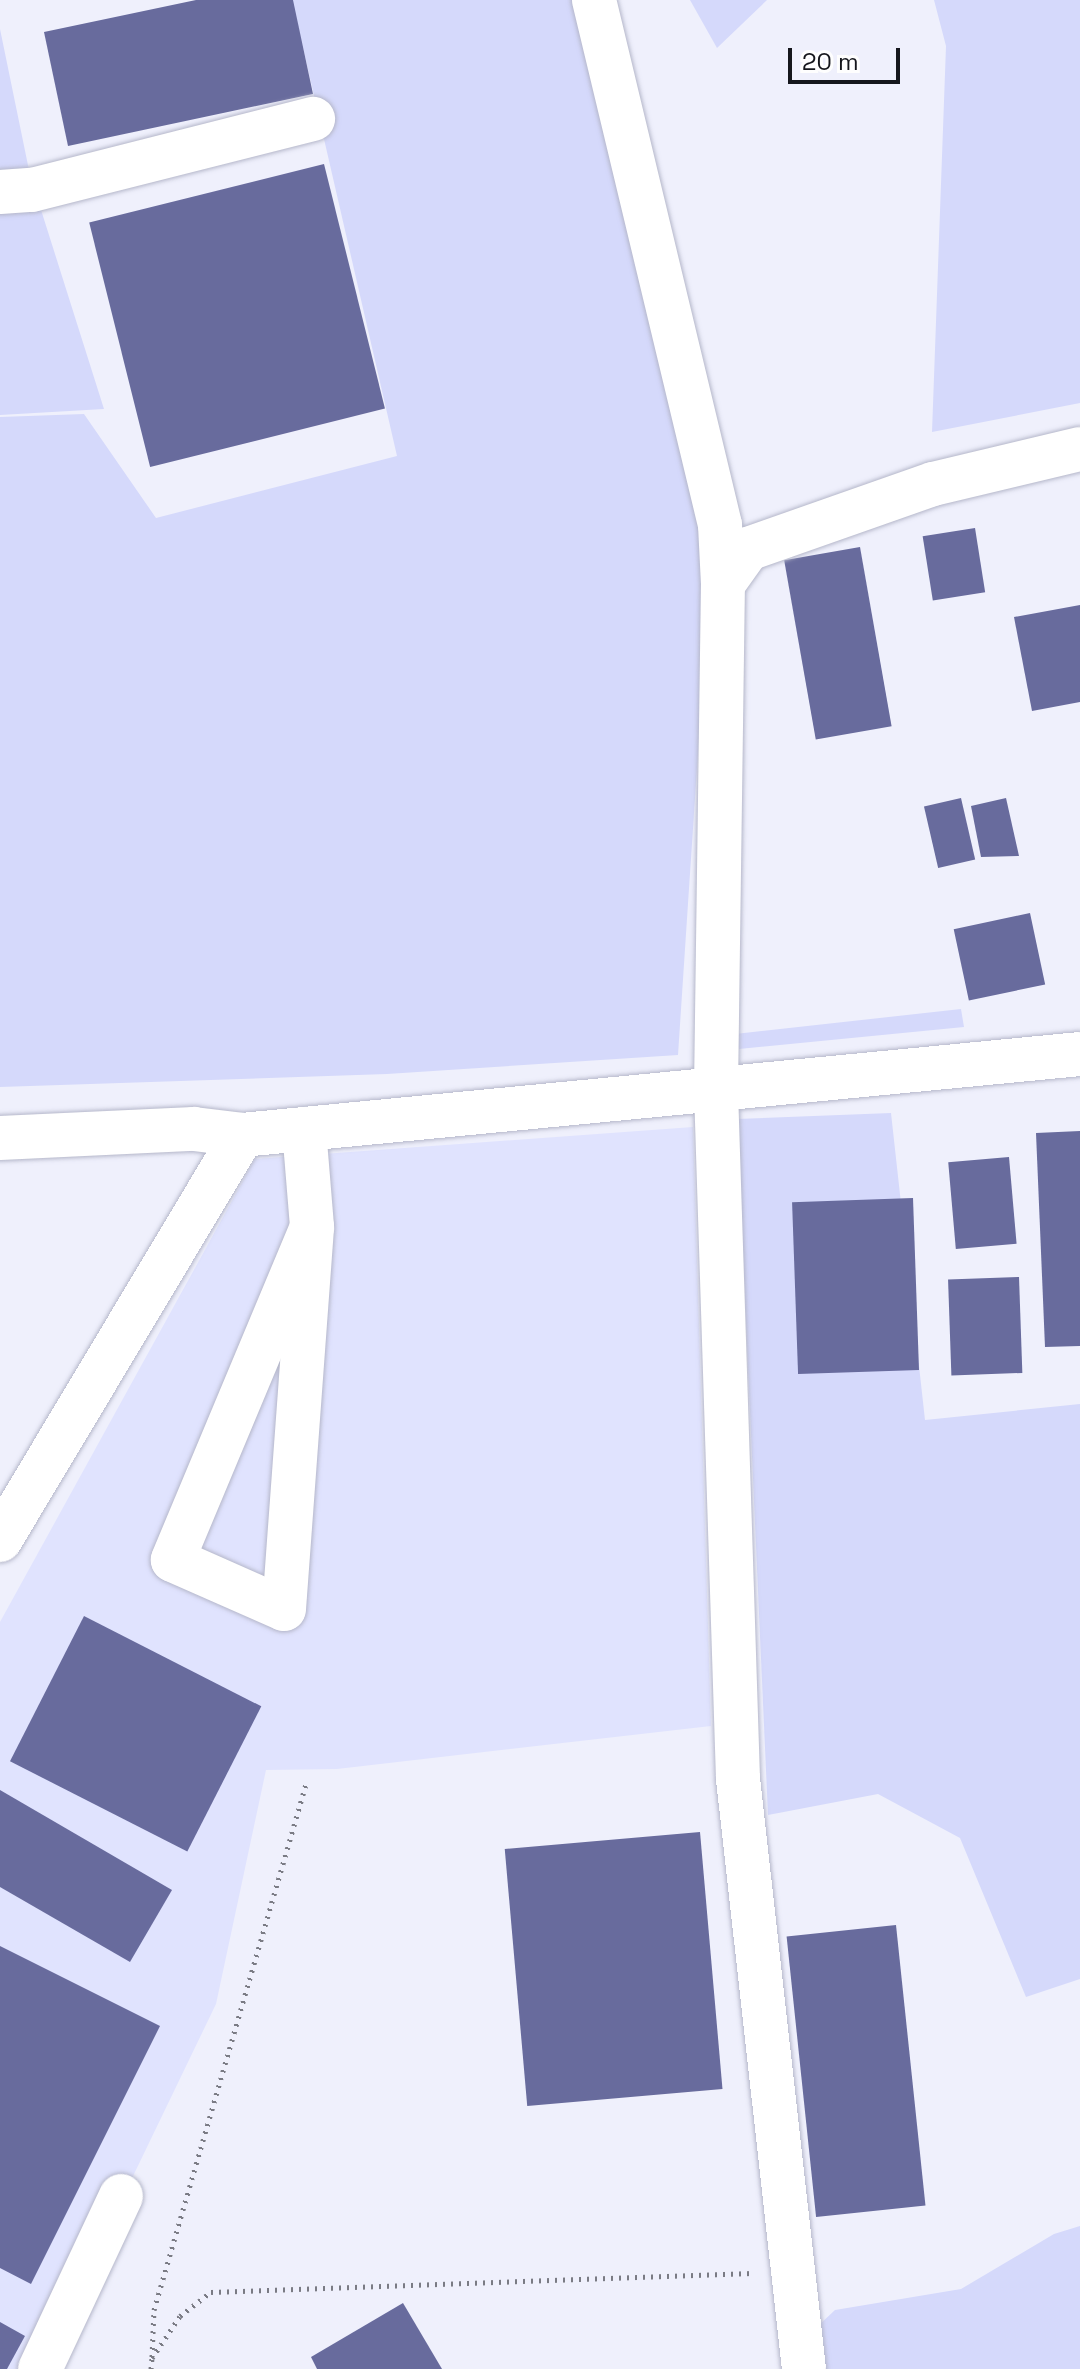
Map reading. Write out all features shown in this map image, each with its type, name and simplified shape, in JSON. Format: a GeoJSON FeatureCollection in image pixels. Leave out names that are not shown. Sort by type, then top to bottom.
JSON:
{"type":"FeatureCollection","features":[{"type":"Feature","properties":{"kind":"street"},"geometry":{"type":"LineString","coordinates":[[594,0],[720,525],[723,584],[716,1089],[738,1779],[804,2369]]}},
{"type":"Feature","properties":{"kind":"street"},"geometry":{"type":"LineString","coordinates":[[0,192],[32,190],[313,119]]}},
{"type":"Feature","properties":{"kind":"street"},"geometry":{"type":"LineString","coordinates":[[723,584],[748,549],[933,484],[1080,449]]}},
{"type":"Feature","properties":{"kind":"street"},"geometry":{"type":"LineString","coordinates":[[0,1138],[194,1129],[242,1135],[1080,1054]]}},
{"type":"Feature","properties":{"kind":"street"},"geometry":{"type":"LineString","coordinates":[[304,1129],[312,1227],[284,1609],[173,1560],[312,1227]]}},
{"type":"Feature","properties":{"kind":"street"},"geometry":{"type":"LineString","coordinates":[[0,1540],[242,1135]]}},
{"type":"Feature","properties":{"kind":"street"},"geometry":{"type":"LineString","coordinates":[[40,2369],[121,2196]]}},
{"type":"Feature","properties":{"kind":"path"},"geometry":{"type":"LineString","coordinates":[[151,2369],[154,2310],[306,1784]]}},
{"type":"Feature","properties":{"kind":"path"},"geometry":{"type":"LineString","coordinates":[[152,2358],[180,2316],[211,2292],[794,2272]]}},
{"type":"Feature","properties":{"kind":"shaded area"},"geometry":{"type":"Polygon","coordinates":[[[292,0],[598,0],[710,571],[678,1055],[387,1074],[0,1087],[0,417],[84,414],[156,518],[397,456],[292,0]]]}},
{"type":"Feature","properties":{"kind":"shaded area"},"geometry":{"type":"Polygon","coordinates":[[[690,0],[767,0],[717,48],[690,0]]]}},
{"type":"Feature","properties":{"kind":"shaded area"},"geometry":{"type":"Polygon","coordinates":[[[934,0],[1080,0],[1080,403],[932,432],[946,46],[934,0]]]}},
{"type":"Feature","properties":{"kind":"shaded area"},"geometry":{"type":"Polygon","coordinates":[[[0,29],[30,175],[104,409],[0,415],[0,29]]]}},
{"type":"Feature","properties":{"kind":"shaded area"},"geometry":{"type":"Polygon","coordinates":[[[961,1009],[964,1027],[739,1049],[735,1034],[961,1009]]]}},
{"type":"Feature","properties":{"kind":"shaded area"},"geometry":{"type":"Polygon","coordinates":[[[891,1113],[925,1420],[1080,1404],[1080,1979],[1026,1997],[960,1838],[878,1794],[768,1815],[737,1119],[891,1113]]]}},
{"type":"Feature","properties":{"kind":"shaded area"},"geometry":{"type":"Polygon","coordinates":[[[693,1127],[711,1726],[337,1769],[266,1770],[216,2004],[40,2369],[0,2369],[0,1622],[255,1159],[693,1127]]]}},
{"type":"Feature","properties":{"kind":"shaded area"},"geometry":{"type":"Polygon","coordinates":[[[1080,2226],[1080,2369],[824,2369],[818,2326],[835,2310],[961,2289],[1054,2234],[1080,2226]]]}},
{"type":"Feature","properties":{"kind":"building"},"geometry":{"type":"Polygon","coordinates":[[[196,0],[293,0],[313,94],[68,146],[44,32],[196,0]]]}},
{"type":"Feature","properties":{"kind":"building"},"geometry":{"type":"Polygon","coordinates":[[[324,164],[385,409],[150,467],[89,223],[324,164]]]}},
{"type":"Feature","properties":{"kind":"building"},"geometry":{"type":"Polygon","coordinates":[[[975,528],[985,592],[933,600],[923,536],[975,528]]]}},
{"type":"Feature","properties":{"kind":"building"},"geometry":{"type":"Polygon","coordinates":[[[860,547],[892,726],[816,740],[784,560],[860,547]]]}},
{"type":"Feature","properties":{"kind":"building"},"geometry":{"type":"Polygon","coordinates":[[[1080,605],[1080,702],[1032,711],[1014,617],[1080,605]]]}},
{"type":"Feature","properties":{"kind":"building"},"geometry":{"type":"Polygon","coordinates":[[[961,798],[975,859],[938,868],[924,807],[961,798]]]}},
{"type":"Feature","properties":{"kind":"building"},"geometry":{"type":"Polygon","coordinates":[[[1006,798],[1019,856],[981,857],[971,806],[1006,798]]]}},
{"type":"Feature","properties":{"kind":"building"},"geometry":{"type":"Polygon","coordinates":[[[1030,913],[1045,984],[969,1001],[954,929],[1030,913]]]}},
{"type":"Feature","properties":{"kind":"building"},"geometry":{"type":"Polygon","coordinates":[[[1080,1131],[1080,1346],[1045,1347],[1036,1133],[1080,1131]]]}},
{"type":"Feature","properties":{"kind":"building"},"geometry":{"type":"Polygon","coordinates":[[[1009,1157],[1017,1244],[956,1249],[948,1162],[1009,1157]]]}},
{"type":"Feature","properties":{"kind":"building"},"geometry":{"type":"Polygon","coordinates":[[[913,1198],[919,1370],[798,1374],[792,1202],[913,1198]]]}},
{"type":"Feature","properties":{"kind":"building"},"geometry":{"type":"Polygon","coordinates":[[[1019,1277],[1022,1373],[951,1375],[948,1279],[1019,1277]]]}},
{"type":"Feature","properties":{"kind":"building"},"geometry":{"type":"Polygon","coordinates":[[[84,1616],[261,1706],[187,1852],[10,1761],[84,1616]]]}},
{"type":"Feature","properties":{"kind":"building"},"geometry":{"type":"Polygon","coordinates":[[[0,1790],[172,1890],[130,1962],[0,1887],[0,1790]]]}},
{"type":"Feature","properties":{"kind":"building"},"geometry":{"type":"Polygon","coordinates":[[[700,1832],[722,2089],[527,2106],[505,1849],[700,1832]]]}},
{"type":"Feature","properties":{"kind":"building"},"geometry":{"type":"Polygon","coordinates":[[[896,1925],[925,2205],[816,2217],[787,1936],[896,1925]]]}},
{"type":"Feature","properties":{"kind":"building"},"geometry":{"type":"Polygon","coordinates":[[[0,1946],[160,2026],[31,2284],[0,2268],[0,1946]]]}},
{"type":"Feature","properties":{"kind":"building"},"geometry":{"type":"Polygon","coordinates":[[[403,2303],[442,2369],[317,2369],[311,2357],[403,2303]]]}},
{"type":"Feature","properties":{"kind":"building"},"geometry":{"type":"Polygon","coordinates":[[[0,2322],[25,2336],[7,2369],[0,2369],[0,2322]]]}}]}
